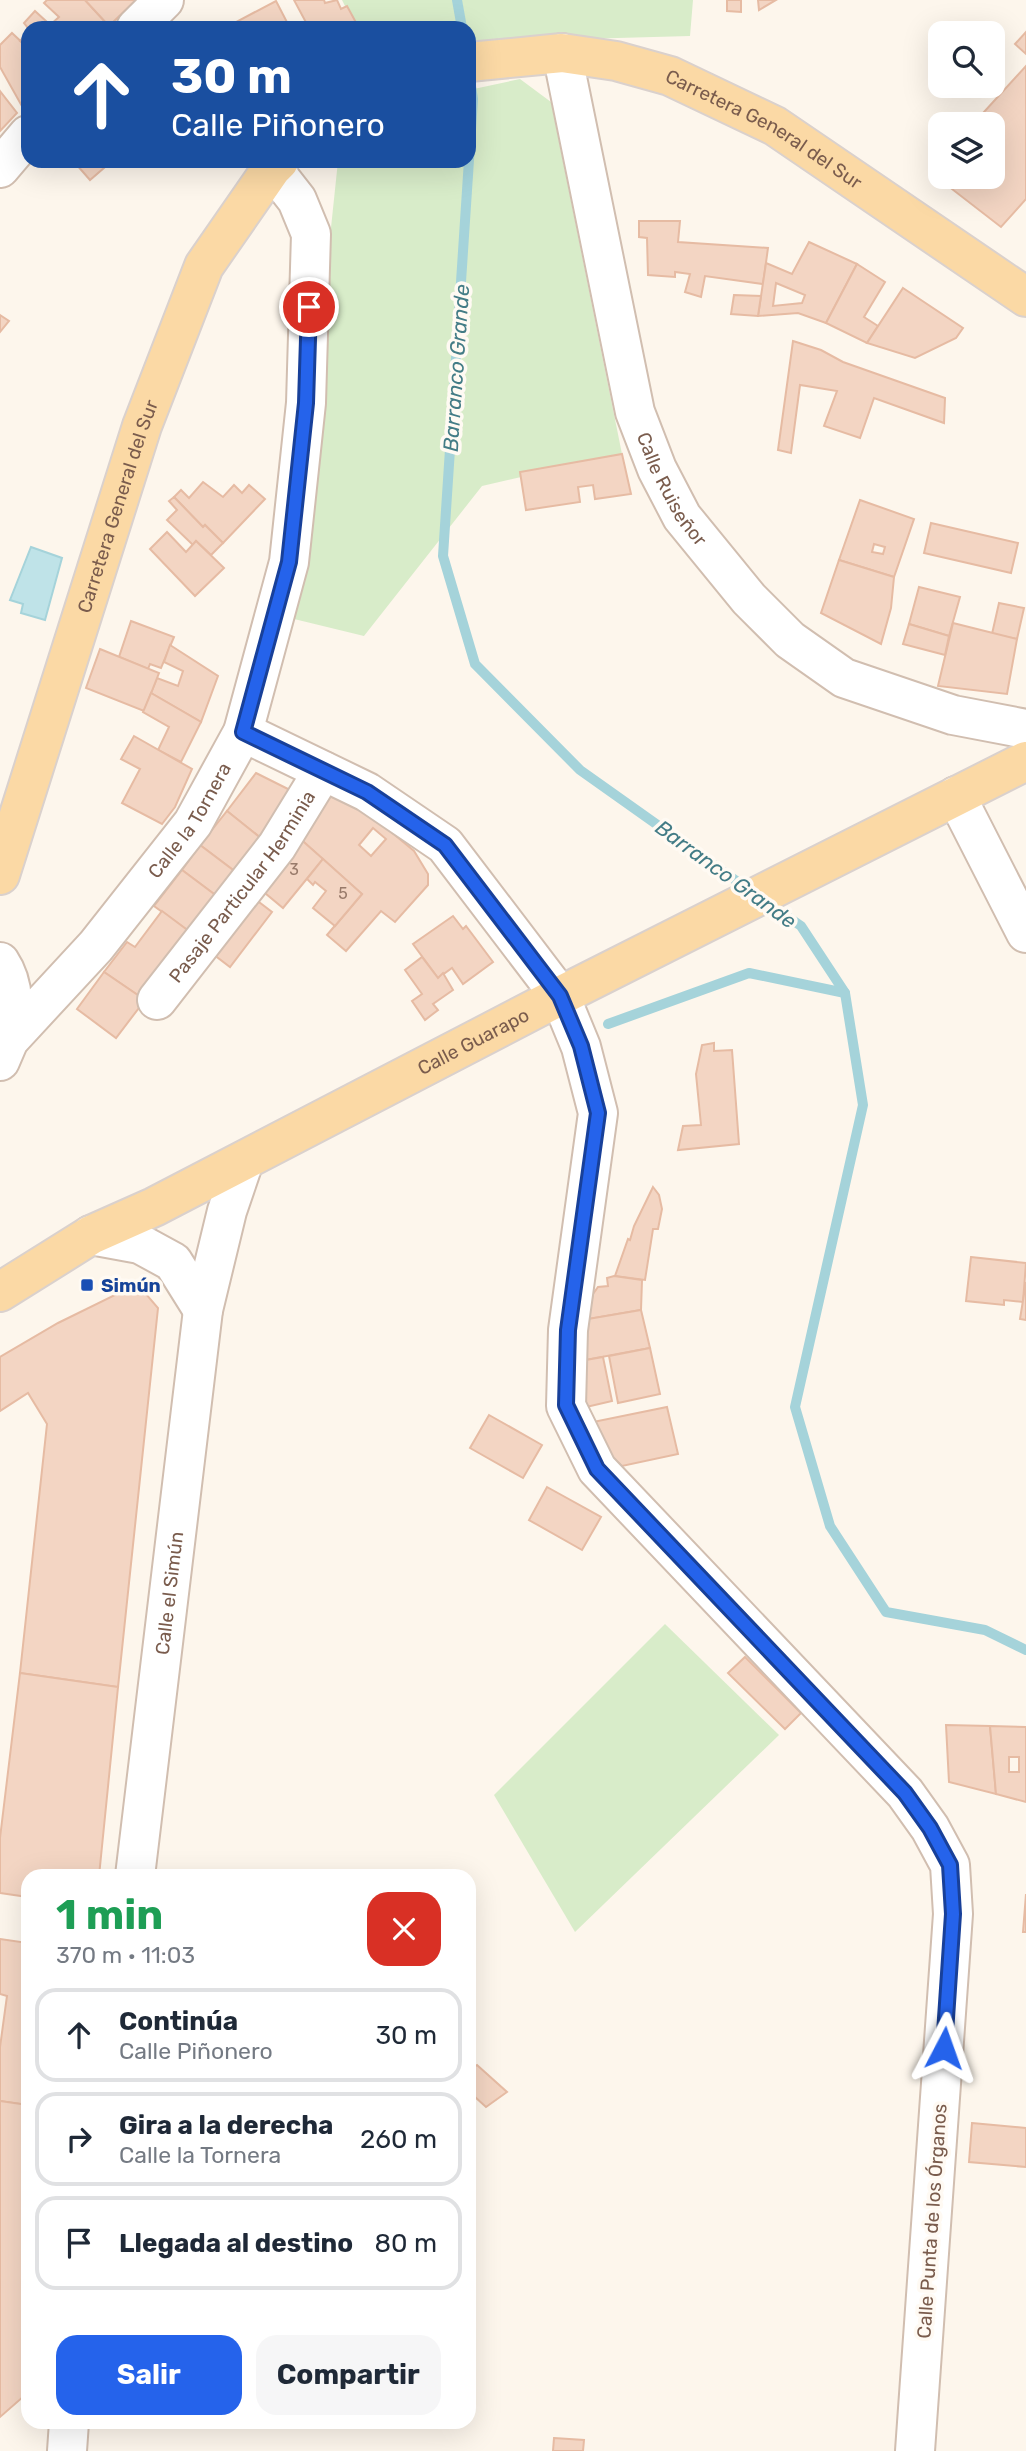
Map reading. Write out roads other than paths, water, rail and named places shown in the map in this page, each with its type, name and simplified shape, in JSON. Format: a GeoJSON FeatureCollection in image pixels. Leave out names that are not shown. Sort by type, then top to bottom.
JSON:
{"type":"FeatureCollection","features":[{"type":"Feature","properties":{"kind":"main road","name":"Carretera General del Sur"},"geometry":{"type":"LineString","coordinates":[[476,61],[547,54],[616,61],[670,76],[775,126],[1026,297]]}},
{"type":"Feature","properties":{"kind":"main road","name":"Carretera General del Sur"},"geometry":{"type":"LineString","coordinates":[[0,875],[142,426],[204,266],[272,168]]}},
{"type":"Feature","properties":{"kind":"main road","name":"Calle Guarapo"},"geometry":{"type":"LineString","coordinates":[[0,1292],[91,1234],[244,1161],[560,996],[1026,761]]}},
{"type":"Feature","properties":{"kind":"street"},"geometry":{"type":"LineString","coordinates":[[143,21],[164,0]]}},
{"type":"Feature","properties":{"kind":"street","name":"Calle Ruiseñor"},"geometry":{"type":"LineString","coordinates":[[547,54],[635,412],[657,469],[682,517],[757,608],[790,640],[844,678],[953,715],[1026,729]]}},
{"type":"Feature","properties":{"kind":"street"},"geometry":{"type":"LineString","coordinates":[[0,168],[21,143]]}},
{"type":"Feature","properties":{"kind":"street","name":"Calle la Tornera"},"geometry":{"type":"LineString","coordinates":[[4,1051],[96,946],[193,823],[243,732],[289,562],[306,403],[311,234],[297,200],[277,168]]}},
{"type":"Feature","properties":{"kind":"street"},"geometry":{"type":"LineString","coordinates":[[243,732],[367,792],[445,845],[560,996]]}},
{"type":"Feature","properties":{"kind":"street","name":"Pasaje Particular Herminia"},"geometry":{"type":"LineString","coordinates":[[157,1000],[277,846],[323,771]]}},
{"type":"Feature","properties":{"kind":"street"},"geometry":{"type":"LineString","coordinates":[[956,796],[1026,933]]}},
{"type":"Feature","properties":{"kind":"street"},"geometry":{"type":"LineString","coordinates":[[0,962],[8,975],[14,1008],[4,1051]]}},
{"type":"Feature","properties":{"kind":"street","name":"Calle Punta de los Órganos"},"geometry":{"type":"LineString","coordinates":[[560,996],[581,1046],[598,1113],[568,1330],[566,1405],[597,1469],[905,1793],[930,1828],[950,1865],[953,1914],[915,2451]]}},
{"type":"Feature","properties":{"kind":"street","name":"Calle el Simún"},"geometry":{"type":"LineString","coordinates":[[136,1869],[203,1310],[227,1212],[244,1161]]}},
{"type":"Feature","properties":{"kind":"street"},"geometry":{"type":"LineString","coordinates":[[91,1234],[140,1244],[173,1262],[203,1310]]}},
{"type":"Feature","properties":{"kind":"street"},"geometry":{"type":"LineString","coordinates":[[66,2451],[68,2429]]}},
{"type":"Feature","properties":{"kind":"water"},"geometry":{"type":"Polygon","coordinates":[[[31,547],[62,558],[45,620],[21,613],[23,604],[10,600],[31,547]]]}},
{"type":"Feature","properties":{"kind":"waterway","name":"Barranco Grande"},"geometry":{"type":"LineString","coordinates":[[457,0],[461,21]]}},
{"type":"Feature","properties":{"kind":"waterway","name":"Barranco Grande"},"geometry":{"type":"LineString","coordinates":[[468,168],[443,556],[475,664],[580,770],[752,892]]}},
{"type":"Feature","properties":{"kind":"waterway","name":"Barranco Grande"},"geometry":{"type":"LineString","coordinates":[[765,901],[801,926],[845,993],[863,1105],[795,1407],[830,1526],[886,1612],[985,1630],[1026,1650]]}},
{"type":"Feature","properties":{"kind":"waterway"},"geometry":{"type":"LineString","coordinates":[[608,1024],[749,973],[845,993]]}},
{"type":"Feature","properties":{"kind":"place","name":"Simún"},"geometry":{"type":"Point","coordinates":[87,1285]}}]}
